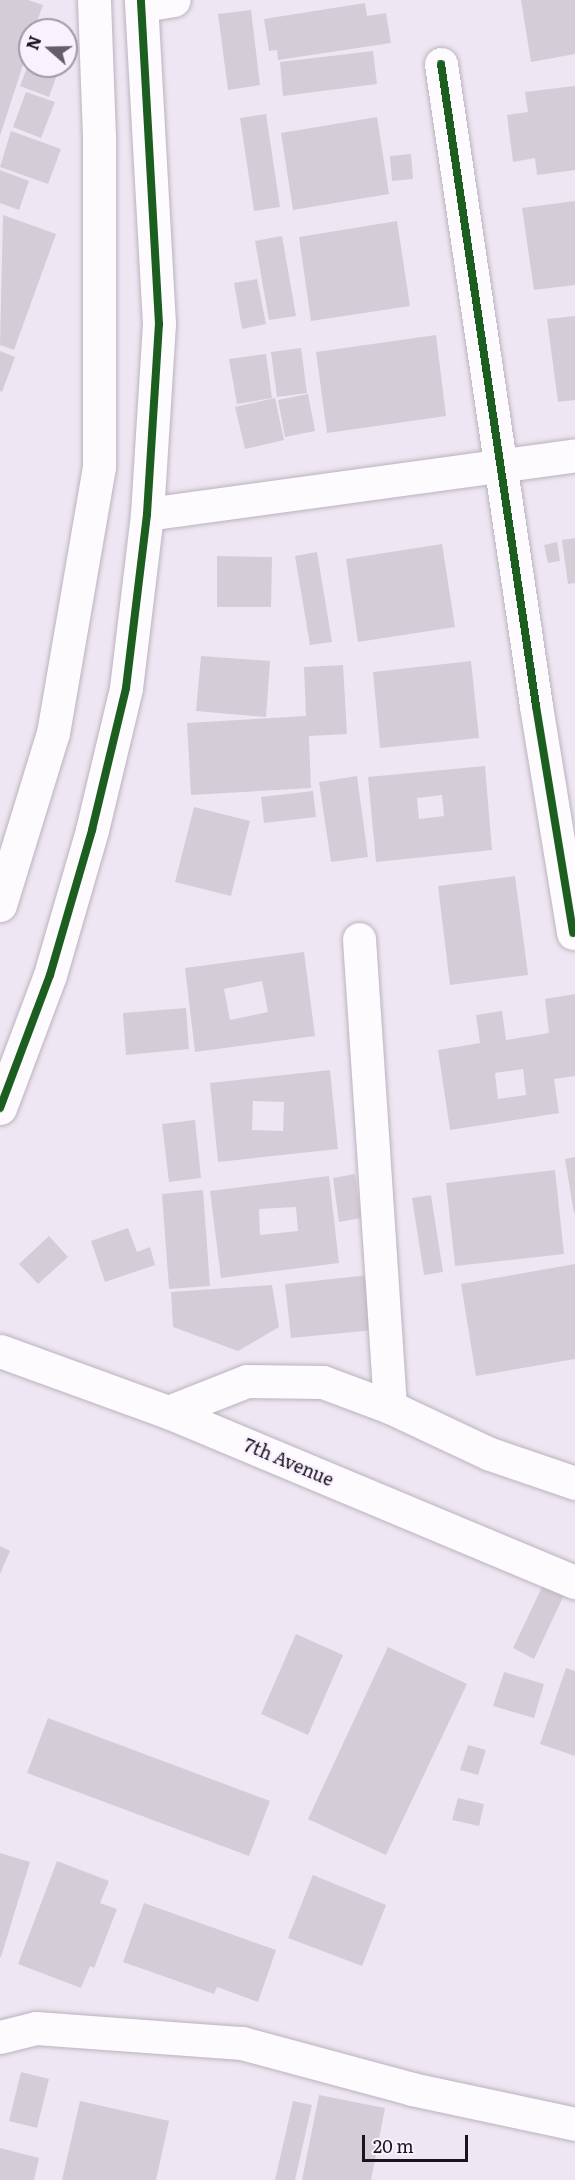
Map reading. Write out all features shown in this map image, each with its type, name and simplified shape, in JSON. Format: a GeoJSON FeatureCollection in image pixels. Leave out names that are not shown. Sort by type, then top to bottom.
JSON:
{"type":"FeatureCollection","features":[{"type":"Feature","properties":{"kind":"street"},"geometry":{"type":"LineString","coordinates":[[0,905],[53,733],[99,467],[100,149],[94,0]]}},
{"type":"Feature","properties":{"kind":"street"},"geometry":{"type":"LineString","coordinates":[[0,1108],[50,975],[95,819],[126,688],[147,514],[159,324],[142,2],[174,0]]}},
{"type":"Feature","properties":{"kind":"street"},"geometry":{"type":"LineString","coordinates":[[441,64],[500,467],[573,933]]}},
{"type":"Feature","properties":{"kind":"street"},"geometry":{"type":"LineString","coordinates":[[147,514],[575,455]]}},
{"type":"Feature","properties":{"kind":"street"},"geometry":{"type":"LineString","coordinates":[[359,939],[390,1407]]}},
{"type":"Feature","properties":{"kind":"street","name":"7th Avenue"},"geometry":{"type":"LineString","coordinates":[[0,1351],[168,1412],[575,1582]]}},
{"type":"Feature","properties":{"kind":"street"},"geometry":{"type":"LineString","coordinates":[[168,1412],[247,1381],[323,1382],[390,1407],[489,1454],[575,1483]]}},
{"type":"Feature","properties":{"kind":"street"},"geometry":{"type":"LineString","coordinates":[[0,2037],[36,2028],[242,2043],[412,2089],[575,2124]]}},
{"type":"Feature","properties":{"kind":"building"},"geometry":{"type":"Polygon","coordinates":[[[0,0],[28,0],[43,5],[38,18],[18,18],[19,78],[0,136],[0,0]]]}},
{"type":"Feature","properties":{"kind":"building"},"geometry":{"type":"Polygon","coordinates":[[[521,0],[575,0],[575,54],[531,62],[521,0]]]}},
{"type":"Feature","properties":{"kind":"building"},"geometry":{"type":"Polygon","coordinates":[[[365,3],[367,16],[386,13],[391,43],[278,60],[277,50],[269,51],[264,19],[365,3]]]}},
{"type":"Feature","properties":{"kind":"building"},"geometry":{"type":"Polygon","coordinates":[[[251,10],[260,85],[228,90],[218,14],[251,10]]]}},
{"type":"Feature","properties":{"kind":"building"},"geometry":{"type":"Polygon","coordinates":[[[373,51],[377,84],[283,96],[280,62],[373,51]]]}},
{"type":"Feature","properties":{"kind":"building"},"geometry":{"type":"Polygon","coordinates":[[[23,78],[56,78],[49,97],[20,86],[23,78]]]}},
{"type":"Feature","properties":{"kind":"building"},"geometry":{"type":"Polygon","coordinates":[[[575,86],[575,170],[537,175],[535,158],[513,162],[507,115],[528,112],[525,92],[575,86]]]}},
{"type":"Feature","properties":{"kind":"building"},"geometry":{"type":"Polygon","coordinates":[[[26,92],[55,102],[41,138],[13,127],[26,92]]]}},
{"type":"Feature","properties":{"kind":"building"},"geometry":{"type":"Polygon","coordinates":[[[266,114],[280,207],[254,211],[240,118],[266,114]]]}},
{"type":"Feature","properties":{"kind":"building"},"geometry":{"type":"Polygon","coordinates":[[[377,117],[389,194],[293,210],[281,133],[377,117]]]}},
{"type":"Feature","properties":{"kind":"building"},"geometry":{"type":"Polygon","coordinates":[[[11,131],[61,149],[48,184],[0,167],[11,131]]]}},
{"type":"Feature","properties":{"kind":"building"},"geometry":{"type":"Polygon","coordinates":[[[411,154],[413,179],[392,181],[390,156],[411,154]]]}},
{"type":"Feature","properties":{"kind":"building"},"geometry":{"type":"Polygon","coordinates":[[[0,170],[29,181],[19,210],[0,203],[0,170]]]}},
{"type":"Feature","properties":{"kind":"building"},"geometry":{"type":"Polygon","coordinates":[[[575,201],[575,285],[534,290],[522,208],[575,201]]]}},
{"type":"Feature","properties":{"kind":"building"},"geometry":{"type":"Polygon","coordinates":[[[3,215],[56,234],[14,350],[0,345],[3,215]]]}},
{"type":"Feature","properties":{"kind":"building"},"geometry":{"type":"Polygon","coordinates":[[[397,221],[410,306],[311,321],[299,237],[397,221]]]}},
{"type":"Feature","properties":{"kind":"building"},"geometry":{"type":"Polygon","coordinates":[[[282,236],[296,316],[269,320],[255,241],[282,236]]]}},
{"type":"Feature","properties":{"kind":"building"},"geometry":{"type":"Polygon","coordinates":[[[257,279],[266,324],[242,329],[234,283],[257,279]]]}},
{"type":"Feature","properties":{"kind":"building"},"geometry":{"type":"Polygon","coordinates":[[[575,316],[575,400],[558,402],[547,319],[575,316]]]}},
{"type":"Feature","properties":{"kind":"building"},"geometry":{"type":"Polygon","coordinates":[[[436,335],[446,416],[327,433],[316,352],[436,335]]]}},
{"type":"Feature","properties":{"kind":"building"},"geometry":{"type":"Polygon","coordinates":[[[301,348],[307,393],[277,397],[271,352],[301,348]]]}},
{"type":"Feature","properties":{"kind":"building"},"geometry":{"type":"Polygon","coordinates":[[[0,351],[15,357],[2,392],[0,391],[0,351]]]}},
{"type":"Feature","properties":{"kind":"building"},"geometry":{"type":"Polygon","coordinates":[[[266,354],[272,398],[237,404],[229,359],[266,354]]]}},
{"type":"Feature","properties":{"kind":"building"},"geometry":{"type":"Polygon","coordinates":[[[308,394],[315,431],[285,437],[278,400],[308,394]]]}},
{"type":"Feature","properties":{"kind":"building"},"geometry":{"type":"Polygon","coordinates":[[[275,398],[284,440],[245,449],[235,407],[275,398]]]}},
{"type":"Feature","properties":{"kind":"building"},"geometry":{"type":"Polygon","coordinates":[[[575,538],[575,583],[568,584],[562,540],[575,538]]]}},
{"type":"Feature","properties":{"kind":"building"},"geometry":{"type":"Polygon","coordinates":[[[557,542],[560,561],[548,563],[544,545],[557,542]]]}},
{"type":"Feature","properties":{"kind":"building"},"geometry":{"type":"Polygon","coordinates":[[[442,544],[455,627],[358,642],[346,559],[442,544]]]}},
{"type":"Feature","properties":{"kind":"building"},"geometry":{"type":"Polygon","coordinates":[[[317,552],[332,642],[310,645],[295,556],[317,552]]]}},
{"type":"Feature","properties":{"kind":"building"},"geometry":{"type":"Polygon","coordinates":[[[217,556],[272,557],[271,607],[217,607],[217,556]]]}},
{"type":"Feature","properties":{"kind":"building"},"geometry":{"type":"Polygon","coordinates":[[[201,656],[270,661],[266,717],[196,711],[201,656]]]}},
{"type":"Feature","properties":{"kind":"building"},"geometry":{"type":"Polygon","coordinates":[[[471,661],[479,738],[380,748],[373,672],[471,661]]]}},
{"type":"Feature","properties":{"kind":"building"},"geometry":{"type":"Polygon","coordinates":[[[343,665],[347,734],[309,736],[311,788],[191,795],[187,723],[306,716],[304,667],[343,665]]]}},
{"type":"Feature","properties":{"kind":"building"},"geometry":{"type":"Polygon","coordinates":[[[485,766],[492,850],[376,862],[368,777],[485,766]],[[442,795],[417,798],[419,819],[444,816],[442,795]]]}},
{"type":"Feature","properties":{"kind":"building"},"geometry":{"type":"Polygon","coordinates":[[[357,776],[368,857],[331,862],[319,782],[357,776]]]}},
{"type":"Feature","properties":{"kind":"building"},"geometry":{"type":"Polygon","coordinates":[[[313,791],[316,817],[264,823],[261,797],[313,791]]]}},
{"type":"Feature","properties":{"kind":"building"},"geometry":{"type":"Polygon","coordinates":[[[194,807],[250,821],[231,896],[175,882],[194,807]]]}},
{"type":"Feature","properties":{"kind":"building"},"geometry":{"type":"Polygon","coordinates":[[[515,876],[528,975],[450,985],[438,886],[515,876]]]}},
{"type":"Feature","properties":{"kind":"building"},"geometry":{"type":"Polygon","coordinates":[[[304,952],[315,1036],[195,1052],[185,968],[304,952]],[[262,981],[224,989],[230,1020],[268,1012],[262,981]]]}},
{"type":"Feature","properties":{"kind":"building"},"geometry":{"type":"Polygon","coordinates":[[[575,994],[575,1076],[554,1079],[559,1113],[450,1130],[438,1050],[480,1043],[476,1015],[502,1011],[506,1040],[549,1033],[545,999],[575,994]],[[523,1069],[495,1073],[498,1099],[526,1095],[523,1069]]]}},
{"type":"Feature","properties":{"kind":"building"},"geometry":{"type":"Polygon","coordinates":[[[186,1008],[189,1049],[126,1055],[123,1013],[186,1008]]]}},
{"type":"Feature","properties":{"kind":"building"},"geometry":{"type":"Polygon","coordinates":[[[330,1070],[338,1149],[218,1162],[210,1083],[330,1070]],[[253,1101],[252,1130],[283,1131],[284,1102],[253,1101]]]}},
{"type":"Feature","properties":{"kind":"building"},"geometry":{"type":"Polygon","coordinates":[[[195,1120],[201,1178],[169,1182],[162,1124],[195,1120]]]}},
{"type":"Feature","properties":{"kind":"building"},"geometry":{"type":"Polygon","coordinates":[[[575,1157],[575,1213],[574,1213],[565,1159],[575,1157]]]}},
{"type":"Feature","properties":{"kind":"building"},"geometry":{"type":"Polygon","coordinates":[[[555,1170],[564,1254],[455,1266],[446,1183],[555,1170]]]}},
{"type":"Feature","properties":{"kind":"building"},"geometry":{"type":"Polygon","coordinates":[[[355,1174],[361,1218],[339,1222],[333,1178],[355,1174]]]}},
{"type":"Feature","properties":{"kind":"building"},"geometry":{"type":"Polygon","coordinates":[[[329,1176],[339,1263],[221,1278],[210,1191],[329,1176]],[[296,1207],[259,1209],[260,1235],[298,1231],[296,1207]]]}},
{"type":"Feature","properties":{"kind":"building"},"geometry":{"type":"Polygon","coordinates":[[[203,1190],[210,1286],[169,1289],[162,1194],[203,1190]]]}},
{"type":"Feature","properties":{"kind":"building"},"geometry":{"type":"Polygon","coordinates":[[[431,1195],[443,1272],[424,1275],[412,1198],[431,1195]]]}},
{"type":"Feature","properties":{"kind":"building"},"geometry":{"type":"Polygon","coordinates":[[[128,1228],[137,1252],[150,1247],[155,1265],[105,1282],[91,1241],[128,1228]]]}},
{"type":"Feature","properties":{"kind":"building"},"geometry":{"type":"Polygon","coordinates":[[[49,1236],[68,1257],[38,1284],[19,1264],[49,1236]]]}},
{"type":"Feature","properties":{"kind":"building"},"geometry":{"type":"Polygon","coordinates":[[[575,1264],[575,1359],[476,1376],[461,1284],[575,1264]]]}},
{"type":"Feature","properties":{"kind":"building"},"geometry":{"type":"Polygon","coordinates":[[[369,1275],[374,1330],[291,1338],[285,1284],[369,1275]]]}},
{"type":"Feature","properties":{"kind":"building"},"geometry":{"type":"Polygon","coordinates":[[[272,1285],[279,1327],[238,1351],[173,1327],[171,1292],[272,1285]]]}},
{"type":"Feature","properties":{"kind":"building"},"geometry":{"type":"Polygon","coordinates":[[[0,1546],[10,1551],[0,1574],[0,1546]]]}},
{"type":"Feature","properties":{"kind":"building"},"geometry":{"type":"Polygon","coordinates":[[[543,1585],[564,1595],[534,1659],[513,1648],[543,1585]]]}},
{"type":"Feature","properties":{"kind":"building"},"geometry":{"type":"Polygon","coordinates":[[[296,1634],[343,1655],[308,1735],[261,1714],[296,1634]]]}},
{"type":"Feature","properties":{"kind":"building"},"geometry":{"type":"Polygon","coordinates":[[[388,1647],[467,1684],[386,1855],[308,1819],[388,1647]]]}},
{"type":"Feature","properties":{"kind":"building"},"geometry":{"type":"Polygon","coordinates":[[[566,1668],[575,1671],[575,1756],[540,1744],[566,1668]]]}},
{"type":"Feature","properties":{"kind":"building"},"geometry":{"type":"Polygon","coordinates":[[[504,1672],[544,1684],[534,1718],[493,1706],[504,1672]]]}},
{"type":"Feature","properties":{"kind":"building"},"geometry":{"type":"Polygon","coordinates":[[[48,1718],[270,1801],[249,1856],[27,1773],[48,1718]]]}},
{"type":"Feature","properties":{"kind":"building"},"geometry":{"type":"Polygon","coordinates":[[[468,1745],[486,1750],[478,1775],[460,1770],[468,1745]]]}},
{"type":"Feature","properties":{"kind":"building"},"geometry":{"type":"Polygon","coordinates":[[[458,1798],[484,1804],[479,1826],[452,1820],[458,1798]]]}},
{"type":"Feature","properties":{"kind":"building"},"geometry":{"type":"Polygon","coordinates":[[[0,1853],[30,1862],[1,1957],[0,1957],[0,1853]]]}},
{"type":"Feature","properties":{"kind":"building"},"geometry":{"type":"Polygon","coordinates":[[[57,1861],[109,1881],[100,1903],[117,1909],[94,1968],[90,1966],[81,1988],[18,1964],[57,1861]]]}},
{"type":"Feature","properties":{"kind":"building"},"geometry":{"type":"Polygon","coordinates":[[[313,1875],[386,1905],[362,1966],[288,1938],[313,1875]]]}},
{"type":"Feature","properties":{"kind":"building"},"geometry":{"type":"Polygon","coordinates":[[[144,1903],[276,1950],[258,2002],[217,1987],[214,1994],[123,1962],[144,1903]]]}},
{"type":"Feature","properties":{"kind":"building"},"geometry":{"type":"Polygon","coordinates":[[[21,2072],[49,2079],[37,2128],[9,2121],[21,2072]]]}},
{"type":"Feature","properties":{"kind":"building"},"geometry":{"type":"Polygon","coordinates":[[[319,2095],[385,2108],[371,2180],[302,2180],[319,2095]]]}},
{"type":"Feature","properties":{"kind":"building"},"geometry":{"type":"Polygon","coordinates":[[[80,2101],[169,2121],[156,2180],[62,2180],[80,2101]]]}},
{"type":"Feature","properties":{"kind":"building"},"geometry":{"type":"Polygon","coordinates":[[[293,2101],[312,2105],[295,2180],[275,2180],[293,2101]]]}},
{"type":"Feature","properties":{"kind":"building"},"geometry":{"type":"Polygon","coordinates":[[[0,2148],[39,2158],[34,2180],[0,2180],[0,2148]]]}},
{"type":"Feature","properties":{"kind":"cycle path"},"geometry":{"type":"LineString","coordinates":[[0,1108],[50,975],[92,830],[126,688],[147,514],[159,324],[141,0]]}},
{"type":"Feature","properties":{"kind":"cycle path"},"geometry":{"type":"LineString","coordinates":[[441,64],[536,706],[573,933]]}}]}
